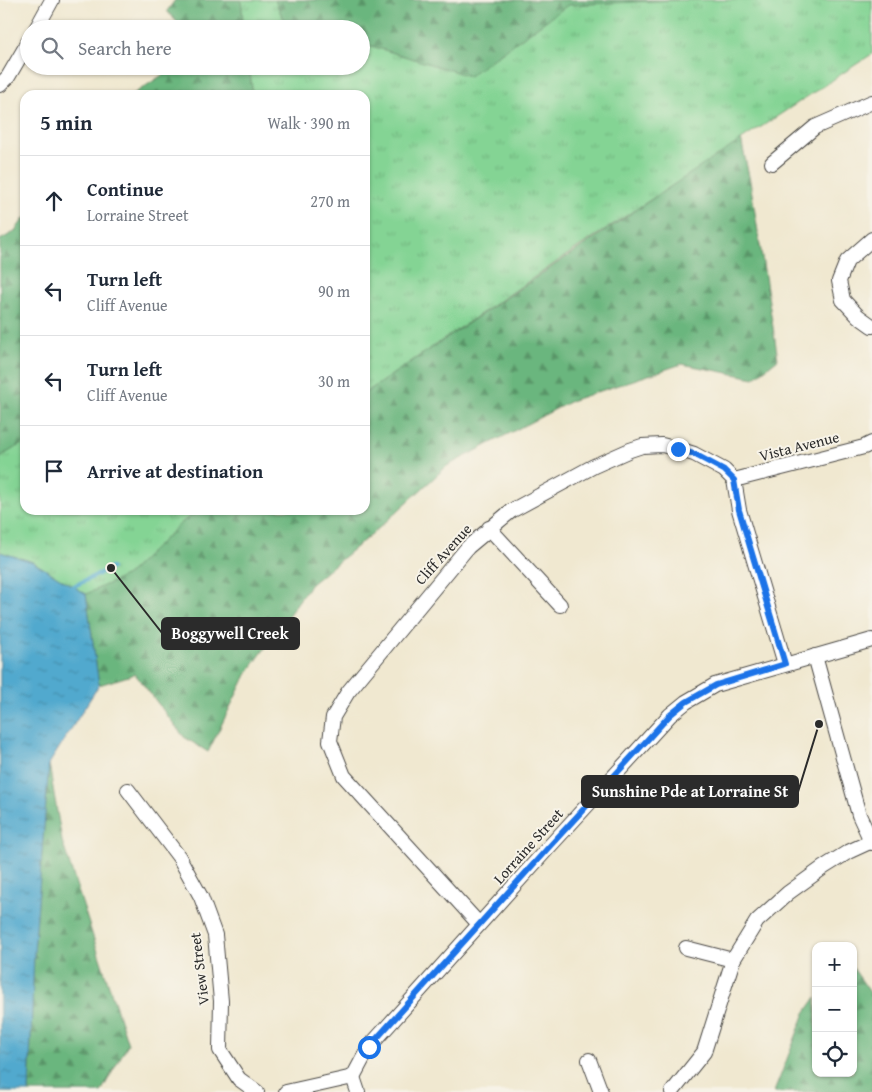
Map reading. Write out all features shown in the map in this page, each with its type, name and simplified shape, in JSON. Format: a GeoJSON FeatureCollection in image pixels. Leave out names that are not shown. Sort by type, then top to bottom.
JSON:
{"type":"FeatureCollection","features":[{"type":"Feature","properties":{"kind":"street"},"geometry":{"type":"LineString","coordinates":[[41,20],[52,0]]}},
{"type":"Feature","properties":{"kind":"street"},"geometry":{"type":"LineString","coordinates":[[0,85],[8,77],[20,56]]}},
{"type":"Feature","properties":{"kind":"street"},"geometry":{"type":"LineString","coordinates":[[772,163],[815,127],[872,102]]}},
{"type":"Feature","properties":{"kind":"street"},"geometry":{"type":"LineString","coordinates":[[872,239],[847,261],[839,281],[843,300],[858,316],[872,326]]}},
{"type":"Feature","properties":{"kind":"street","name":"Vista Avenue"},"geometry":{"type":"LineString","coordinates":[[734,480],[864,447],[872,443]]}},
{"type":"Feature","properties":{"kind":"street","name":"Cliff Avenue"},"geometry":{"type":"LineString","coordinates":[[479,924],[344,776],[330,741],[333,718],[348,692],[468,547],[511,512],[594,466],[642,446],[662,446],[694,454],[724,470],[734,480]]}},
{"type":"Feature","properties":{"kind":"street"},"geometry":{"type":"LineString","coordinates":[[734,480],[739,510],[785,664]]}},
{"type":"Feature","properties":{"kind":"street"},"geometry":{"type":"LineString","coordinates":[[489,528],[560,605]]}},
{"type":"Feature","properties":{"kind":"street","name":"Lorraine Street"},"geometry":{"type":"LineString","coordinates":[[353,1077],[369,1047],[670,715],[686,702],[716,685],[872,640]]}},
{"type":"Feature","properties":{"kind":"street"},"geometry":{"type":"LineString","coordinates":[[672,1092],[704,1052],[733,960],[758,921],[788,893],[848,852],[872,842],[859,815],[815,656]]}},
{"type":"Feature","properties":{"kind":"street","name":"View Street"},"geometry":{"type":"LineString","coordinates":[[128,790],[179,857],[201,898],[215,935],[221,1001],[220,1050],[239,1079],[258,1092]]}},
{"type":"Feature","properties":{"kind":"street"},"geometry":{"type":"LineString","coordinates":[[686,948],[733,960]]}},
{"type":"Feature","properties":{"kind":"street"},"geometry":{"type":"LineString","coordinates":[[589,1060],[600,1092]]}},
{"type":"Feature","properties":{"kind":"street"},"geometry":{"type":"LineString","coordinates":[[286,1092],[353,1077],[358,1092]]}},
{"type":"Feature","properties":{"kind":"green space"},"geometry":{"type":"Polygon","coordinates":[[[175,0],[241,0],[243,20],[175,20],[167,11],[175,0]]]}},
{"type":"Feature","properties":{"kind":"green space"},"geometry":{"type":"Polygon","coordinates":[[[241,0],[275,0],[283,19],[286,20],[243,20],[241,0]]]}},
{"type":"Feature","properties":{"kind":"green space"},"geometry":{"type":"Polygon","coordinates":[[[275,0],[678,0],[568,5],[469,76],[370,46],[370,20],[283,19],[275,0]]]}},
{"type":"Feature","properties":{"kind":"green space"},"geometry":{"type":"Polygon","coordinates":[[[678,0],[872,0],[872,54],[577,248],[370,390],[370,90],[252,90],[250,75],[370,75],[370,46],[469,76],[568,5],[678,0]]]}},
{"type":"Feature","properties":{"kind":"green space"},"geometry":{"type":"Polygon","coordinates":[[[162,75],[250,75],[252,90],[140,90],[162,75]]]}},
{"type":"Feature","properties":{"kind":"green space"},"geometry":{"type":"Polygon","coordinates":[[[741,139],[750,181],[778,359],[754,378],[682,364],[573,400],[447,466],[379,528],[310,585],[246,675],[208,752],[184,737],[135,674],[99,685],[86,594],[127,575],[181,523],[192,515],[370,515],[370,390],[741,139]]]}},
{"type":"Feature","properties":{"kind":"green space"},"geometry":{"type":"Polygon","coordinates":[[[20,224],[20,445],[0,457],[0,240],[14,232],[20,224]]]}},
{"type":"Feature","properties":{"kind":"green space"},"geometry":{"type":"Polygon","coordinates":[[[20,445],[20,515],[192,515],[181,523],[127,575],[86,594],[33,562],[0,552],[0,457],[20,445]]]}},
{"type":"Feature","properties":{"kind":"green space"},"geometry":{"type":"Polygon","coordinates":[[[49,764],[62,841],[128,1044],[101,1092],[29,1092],[34,953],[49,764]]]}},
{"type":"Feature","properties":{"kind":"green space"},"geometry":{"type":"Polygon","coordinates":[[[857,974],[872,995],[872,1092],[774,1092],[805,1013],[812,1003],[812,1077],[857,1077],[857,974]]]}},
{"type":"Feature","properties":{"kind":"water"},"geometry":{"type":"Polygon","coordinates":[[[0,552],[33,562],[86,594],[99,685],[49,764],[34,953],[29,1092],[0,1092],[0,552]]]}},
{"type":"Feature","properties":{"kind":"waterway"},"geometry":{"type":"LineString","coordinates":[[70,588],[111,568]]}},
{"type":"Feature","properties":{"kind":"place","name":"Boggywell Creek"},"geometry":{"type":"Point","coordinates":[111,568]}},
{"type":"Feature","properties":{"kind":"place","name":"Sunshine Pde at Lorraine St"},"geometry":{"type":"Point","coordinates":[819,724]}},
{"type":"Feature","properties":{"kind":"route"},"geometry":{"type":"LineString","coordinates":[[369,1047],[670,715],[701,692],[716,685],[785,664],[739,510],[734,480],[724,470],[694,454],[678,449]]}}]}
